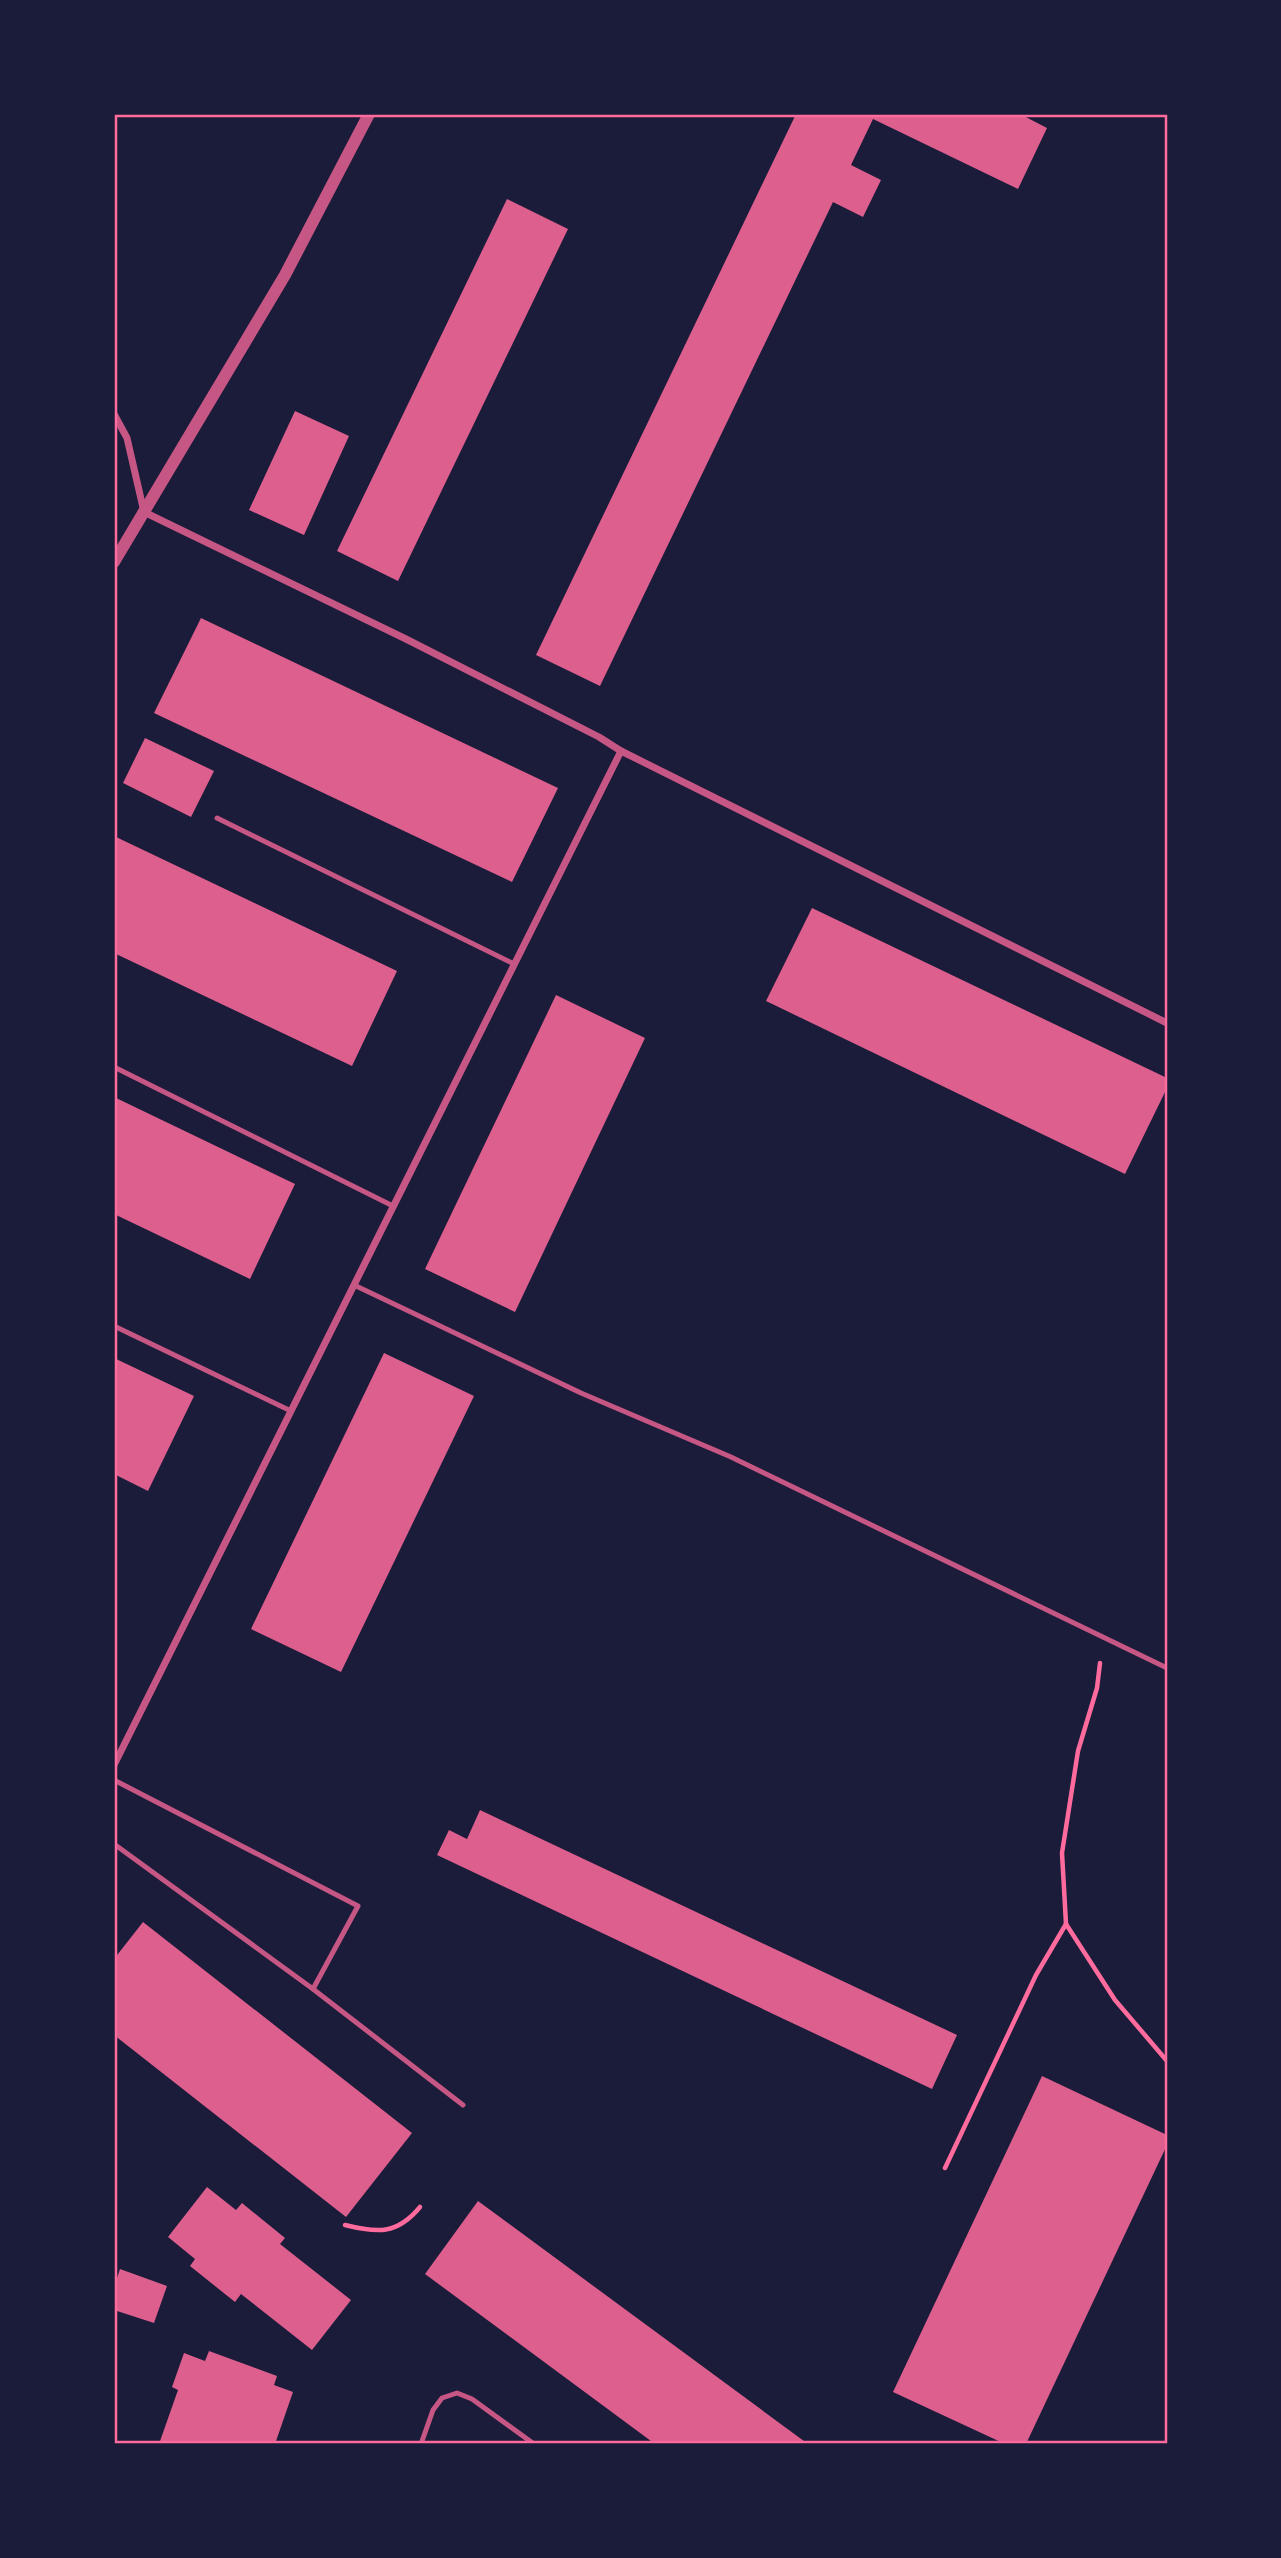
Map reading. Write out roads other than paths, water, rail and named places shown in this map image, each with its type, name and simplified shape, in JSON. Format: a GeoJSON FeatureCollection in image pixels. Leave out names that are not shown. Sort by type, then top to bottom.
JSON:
{"type":"FeatureCollection","features":[{"type":"Feature","properties":{"kind":"street"},"geometry":{"type":"LineString","coordinates":[[114,562],[285,275],[369,114]]}},
{"type":"Feature","properties":{"kind":"street"},"geometry":{"type":"LineString","coordinates":[[114,414],[127,438],[144,512]]}},
{"type":"Feature","properties":{"kind":"street"},"geometry":{"type":"LineString","coordinates":[[144,512],[418,645],[621,751],[1167,1023]]}},
{"type":"Feature","properties":{"kind":"street"},"geometry":{"type":"LineString","coordinates":[[114,1765],[621,751]]}},
{"type":"Feature","properties":{"kind":"lane"},"geometry":{"type":"LineString","coordinates":[[217,818],[514,964]]}},
{"type":"Feature","properties":{"kind":"lane"},"geometry":{"type":"LineString","coordinates":[[114,1067],[393,1206]]}},
{"type":"Feature","properties":{"kind":"lane"},"geometry":{"type":"LineString","coordinates":[[354,1285],[581,1393],[731,1457],[1167,1668]]}},
{"type":"Feature","properties":{"kind":"lane"},"geometry":{"type":"LineString","coordinates":[[114,1326],[291,1411]]}},
{"type":"Feature","properties":{"kind":"lane"},"geometry":{"type":"LineString","coordinates":[[114,1780],[358,1906],[313,1989]]}},
{"type":"Feature","properties":{"kind":"lane"},"geometry":{"type":"LineString","coordinates":[[114,1844],[313,1989],[463,2105]]}},
{"type":"Feature","properties":{"kind":"lane"},"geometry":{"type":"LineString","coordinates":[[421,2444],[442,2398],[457,2393],[472,2399],[534,2444]]}}]}
